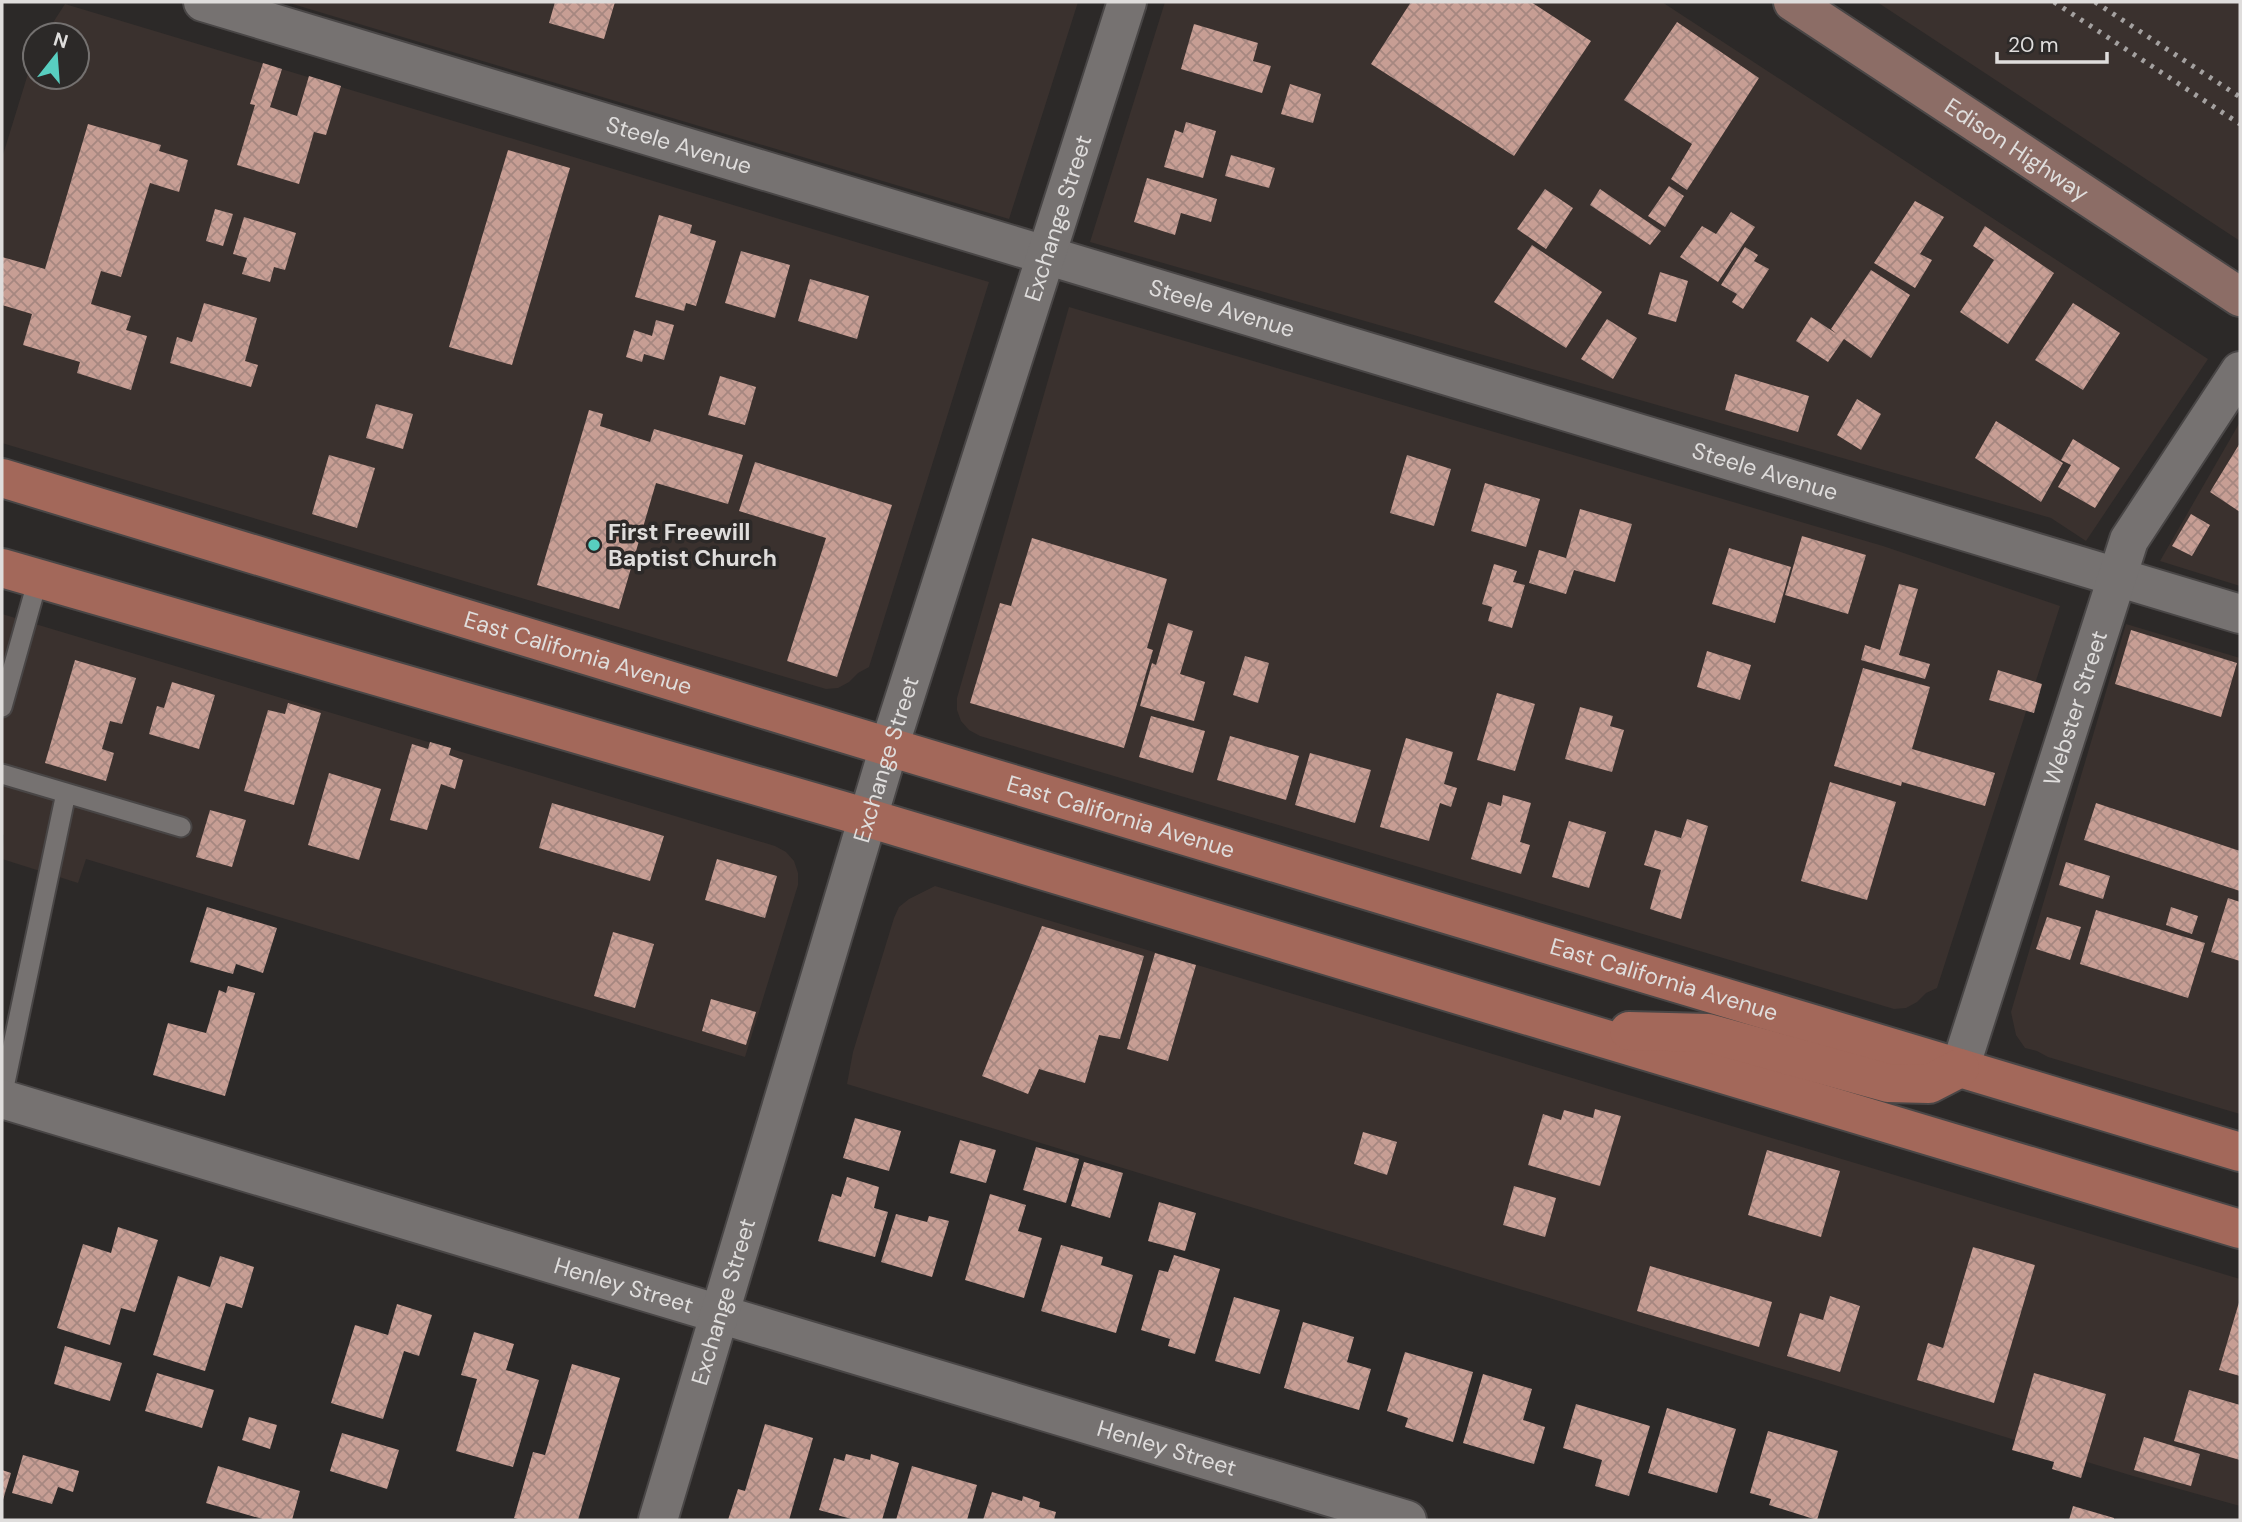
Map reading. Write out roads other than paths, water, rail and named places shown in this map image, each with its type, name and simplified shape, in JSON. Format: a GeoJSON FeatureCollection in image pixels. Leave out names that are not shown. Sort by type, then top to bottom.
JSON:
{"type":"FeatureCollection","features":[{"type":"Feature","properties":{"kind":"main road","name":"Edison Highway"},"geometry":{"type":"LineString","coordinates":[[1793,2],[2240,297]]}},
{"type":"Feature","properties":{"kind":"main road","name":"East California Avenue"},"geometry":{"type":"LineString","coordinates":[[2,478],[2240,1152]]}},
{"type":"Feature","properties":{"kind":"main road"},"geometry":{"type":"LineString","coordinates":[[2,568],[868,818],[2240,1229]]}},
{"type":"Feature","properties":{"kind":"main road"},"geometry":{"type":"LineString","coordinates":[[1581,1030],[1708,1033],[1888,1083],[1929,1084],[1960,1068]]}},
{"type":"Feature","properties":{"kind":"street","name":"Steele Avenue"},"geometry":{"type":"LineString","coordinates":[[203,2],[2240,614]]}},
{"type":"Feature","properties":{"kind":"street","name":"Exchange Street"},"geometry":{"type":"LineString","coordinates":[[658,1520],[889,747],[1127,2]]}},
{"type":"Feature","properties":{"kind":"street","name":"Webster Street"},"geometry":{"type":"LineString","coordinates":[[1960,1068],[2129,540],[2240,372]]}},
{"type":"Feature","properties":{"kind":"street","name":"Henley Street"},"geometry":{"type":"LineString","coordinates":[[2,1098],[1407,1520]]}},
{"type":"Feature","properties":{"kind":"lane"},"geometry":{"type":"LineString","coordinates":[[2,707],[38,579]]}},
{"type":"Feature","properties":{"kind":"lane"},"geometry":{"type":"LineString","coordinates":[[2,774],[181,827]]}},
{"type":"Feature","properties":{"kind":"lane"},"geometry":{"type":"LineString","coordinates":[[2,1098],[66,793]]}},
{"type":"Feature","properties":{"kind":"railway"},"geometry":{"type":"LineString","coordinates":[[2054,2],[2240,124]]}},
{"type":"Feature","properties":{"kind":"railway"},"geometry":{"type":"LineString","coordinates":[[2095,2],[2240,97]]}},
{"type":"Feature","properties":{"kind":"place","name":"First Freewill Baptist Church"},"geometry":{"type":"Point","coordinates":[594,545]}}]}
